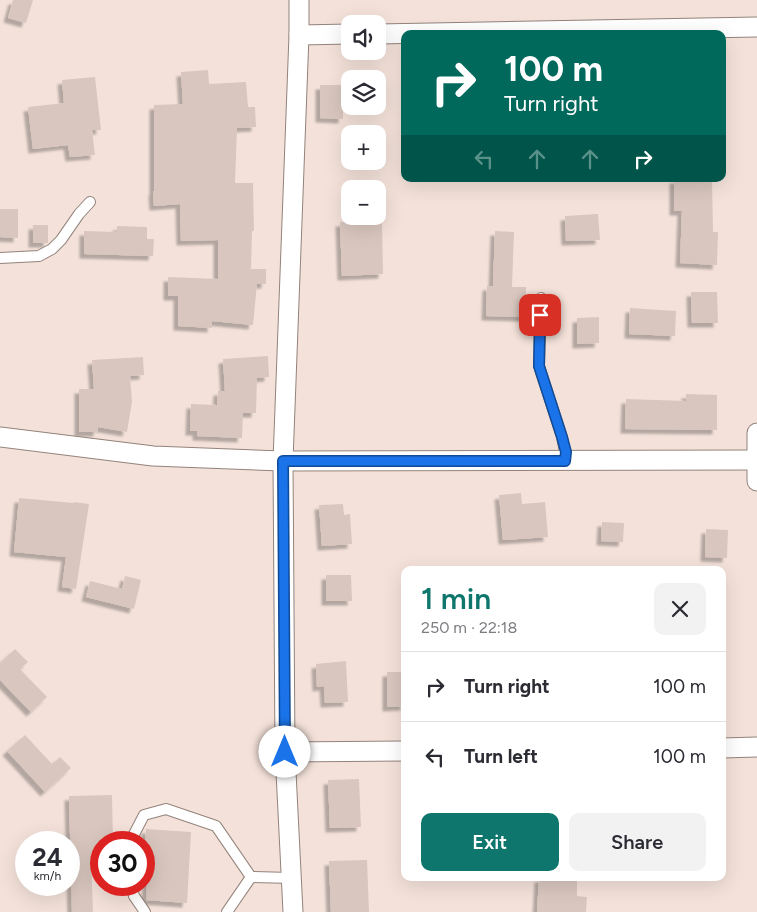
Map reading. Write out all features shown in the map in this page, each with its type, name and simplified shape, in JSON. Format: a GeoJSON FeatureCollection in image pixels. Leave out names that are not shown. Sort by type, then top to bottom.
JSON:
{"type":"FeatureCollection","features":[{"type":"Feature","properties":{"kind":"street"},"geometry":{"type":"LineString","coordinates":[[292,912],[285,752],[283,461],[299,0]]}},
{"type":"Feature","properties":{"kind":"street"},"geometry":{"type":"LineString","coordinates":[[595,30],[757,27]]}},
{"type":"Feature","properties":{"kind":"street"},"geometry":{"type":"LineString","coordinates":[[299,35],[341,34]]}},
{"type":"Feature","properties":{"kind":"street"},"geometry":{"type":"LineString","coordinates":[[386,34],[401,34]]}},
{"type":"Feature","properties":{"kind":"street"},"geometry":{"type":"LineString","coordinates":[[757,433],[757,481]]}},
{"type":"Feature","properties":{"kind":"street"},"geometry":{"type":"LineString","coordinates":[[0,437],[153,456],[283,461],[757,460]]}},
{"type":"Feature","properties":{"kind":"street"},"geometry":{"type":"LineString","coordinates":[[726,748],[757,748]]}},
{"type":"Feature","properties":{"kind":"street"},"geometry":{"type":"LineString","coordinates":[[285,752],[401,751]]}},
{"type":"Feature","properties":{"kind":"lane"},"geometry":{"type":"LineString","coordinates":[[0,258],[39,256],[52,249],[90,202]]}},
{"type":"Feature","properties":{"kind":"lane"},"geometry":{"type":"LineString","coordinates":[[541,298],[539,366],[562,437],[566,452],[565,461]]}},
{"type":"Feature","properties":{"kind":"lane"},"geometry":{"type":"LineString","coordinates":[[136,831],[144,815],[166,809],[216,826],[251,877]]}},
{"type":"Feature","properties":{"kind":"lane"},"geometry":{"type":"LineString","coordinates":[[251,877],[291,878]]}},
{"type":"Feature","properties":{"kind":"lane"},"geometry":{"type":"LineString","coordinates":[[227,912],[251,877]]}},
{"type":"Feature","properties":{"kind":"lane"},"geometry":{"type":"LineString","coordinates":[[134,896],[145,912]]}},
{"type":"Feature","properties":{"kind":"building"},"geometry":{"type":"Polygon","coordinates":[[[13,0],[33,0],[26,23],[8,18],[13,0]]]}},
{"type":"Feature","properties":{"kind":"building"},"geometry":{"type":"Polygon","coordinates":[[[208,70],[209,84],[246,82],[248,107],[255,107],[256,127],[237,128],[235,183],[253,183],[254,231],[252,231],[251,269],[266,269],[266,284],[257,284],[253,325],[212,321],[212,328],[178,326],[178,296],[168,296],[168,277],[218,279],[218,240],[181,241],[180,204],[154,206],[154,105],[183,104],[181,72],[208,70]]]}},
{"type":"Feature","properties":{"kind":"building"},"geometry":{"type":"Polygon","coordinates":[[[95,77],[101,130],[92,130],[95,155],[70,157],[68,145],[33,149],[28,107],[64,103],[62,80],[95,77]]]}},
{"type":"Feature","properties":{"kind":"building"},"geometry":{"type":"Polygon","coordinates":[[[320,85],[341,85],[341,115],[343,115],[343,119],[320,118],[320,85]]]}},
{"type":"Feature","properties":{"kind":"building"},"geometry":{"type":"Polygon","coordinates":[[[674,182],[712,182],[713,232],[718,232],[717,265],[680,263],[682,211],[674,211],[674,182]]]}},
{"type":"Feature","properties":{"kind":"building"},"geometry":{"type":"Polygon","coordinates":[[[0,209],[18,209],[18,238],[0,237],[0,209]]]}},
{"type":"Feature","properties":{"kind":"building"},"geometry":{"type":"Polygon","coordinates":[[[598,214],[600,240],[566,241],[565,216],[598,214]]]}},
{"type":"Feature","properties":{"kind":"building"},"geometry":{"type":"Polygon","coordinates":[[[340,222],[341,225],[382,225],[383,274],[342,276],[340,222]]]}},
{"type":"Feature","properties":{"kind":"building"},"geometry":{"type":"Polygon","coordinates":[[[33,225],[48,225],[48,243],[33,243],[33,225]]]}},
{"type":"Feature","properties":{"kind":"building"},"geometry":{"type":"Polygon","coordinates":[[[117,226],[147,227],[147,239],[154,239],[153,256],[84,254],[84,231],[117,232],[117,226]]]}},
{"type":"Feature","properties":{"kind":"building"},"geometry":{"type":"Polygon","coordinates":[[[495,231],[514,232],[512,287],[526,287],[525,317],[486,316],[487,286],[493,286],[495,231]]]}},
{"type":"Feature","properties":{"kind":"building"},"geometry":{"type":"Polygon","coordinates":[[[691,292],[717,292],[718,323],[692,323],[691,292]]]}},
{"type":"Feature","properties":{"kind":"building"},"geometry":{"type":"Polygon","coordinates":[[[630,308],[676,311],[675,336],[629,334],[630,308]]]}},
{"type":"Feature","properties":{"kind":"building"},"geometry":{"type":"Polygon","coordinates":[[[599,317],[599,343],[577,344],[577,318],[599,317]]]}},
{"type":"Feature","properties":{"kind":"building"},"geometry":{"type":"Polygon","coordinates":[[[268,356],[269,377],[257,378],[256,413],[243,413],[242,438],[197,436],[197,431],[190,431],[191,404],[217,405],[218,391],[225,391],[223,359],[268,356]]]}},
{"type":"Feature","properties":{"kind":"building"},"geometry":{"type":"Polygon","coordinates":[[[143,357],[144,375],[130,376],[132,402],[127,432],[98,427],[98,432],[79,432],[79,389],[94,389],[92,360],[143,357]]]}},
{"type":"Feature","properties":{"kind":"building"},"geometry":{"type":"Polygon","coordinates":[[[686,394],[717,395],[717,430],[625,429],[626,399],[686,401],[686,394]]]}},
{"type":"Feature","properties":{"kind":"building"},"geometry":{"type":"Polygon","coordinates":[[[521,493],[522,504],[545,502],[548,537],[503,540],[499,495],[521,493]]]}},
{"type":"Feature","properties":{"kind":"building"},"geometry":{"type":"Polygon","coordinates":[[[19,498],[89,504],[76,589],[62,587],[66,557],[14,552],[19,498]]]}},
{"type":"Feature","properties":{"kind":"building"},"geometry":{"type":"Polygon","coordinates":[[[343,504],[344,515],[350,514],[352,544],[322,546],[319,505],[343,504]]]}},
{"type":"Feature","properties":{"kind":"building"},"geometry":{"type":"Polygon","coordinates":[[[602,522],[624,523],[623,542],[601,541],[602,522]]]}},
{"type":"Feature","properties":{"kind":"building"},"geometry":{"type":"Polygon","coordinates":[[[706,529],[728,530],[727,558],[705,557],[706,529]]]}},
{"type":"Feature","properties":{"kind":"building"},"geometry":{"type":"Polygon","coordinates":[[[326,575],[351,575],[352,601],[326,601],[326,575]]]}},
{"type":"Feature","properties":{"kind":"building"},"geometry":{"type":"Polygon","coordinates":[[[125,576],[141,580],[134,609],[86,597],[90,581],[122,589],[125,576]]]}},
{"type":"Feature","properties":{"kind":"building"},"geometry":{"type":"Polygon","coordinates":[[[15,649],[28,662],[20,669],[47,697],[31,712],[0,680],[0,663],[15,649]]]}},
{"type":"Feature","properties":{"kind":"building"},"geometry":{"type":"Polygon","coordinates":[[[346,661],[348,702],[325,703],[324,686],[317,687],[316,664],[346,661]]]}},
{"type":"Feature","properties":{"kind":"building"},"geometry":{"type":"Polygon","coordinates":[[[387,672],[401,672],[401,706],[387,707],[387,672]]]}},
{"type":"Feature","properties":{"kind":"building"},"geometry":{"type":"Polygon","coordinates":[[[25,735],[52,764],[60,757],[71,768],[45,792],[7,751],[25,735]]]}},
{"type":"Feature","properties":{"kind":"building"},"geometry":{"type":"Polygon","coordinates":[[[359,779],[361,827],[330,828],[328,780],[359,779]]]}},
{"type":"Feature","properties":{"kind":"building"},"geometry":{"type":"Polygon","coordinates":[[[112,795],[113,831],[90,831],[90,896],[92,896],[93,912],[72,912],[72,896],[80,896],[80,831],[70,831],[69,796],[112,795]]]}},
{"type":"Feature","properties":{"kind":"building"},"geometry":{"type":"Polygon","coordinates":[[[146,829],[191,832],[187,903],[146,900],[146,896],[155,896],[155,831],[146,831],[146,829]]]}},
{"type":"Feature","properties":{"kind":"building"},"geometry":{"type":"Polygon","coordinates":[[[367,860],[369,912],[331,912],[329,861],[367,860]]]}},
{"type":"Feature","properties":{"kind":"building"},"geometry":{"type":"Polygon","coordinates":[[[539,881],[577,881],[577,896],[587,897],[586,912],[537,912],[539,881]]]}},
{"type":"Feature","properties":{"kind":"route"},"geometry":{"type":"LineString","coordinates":[[285,752],[283,461],[565,461],[566,452],[562,437],[539,366],[540,315]]}}]}
